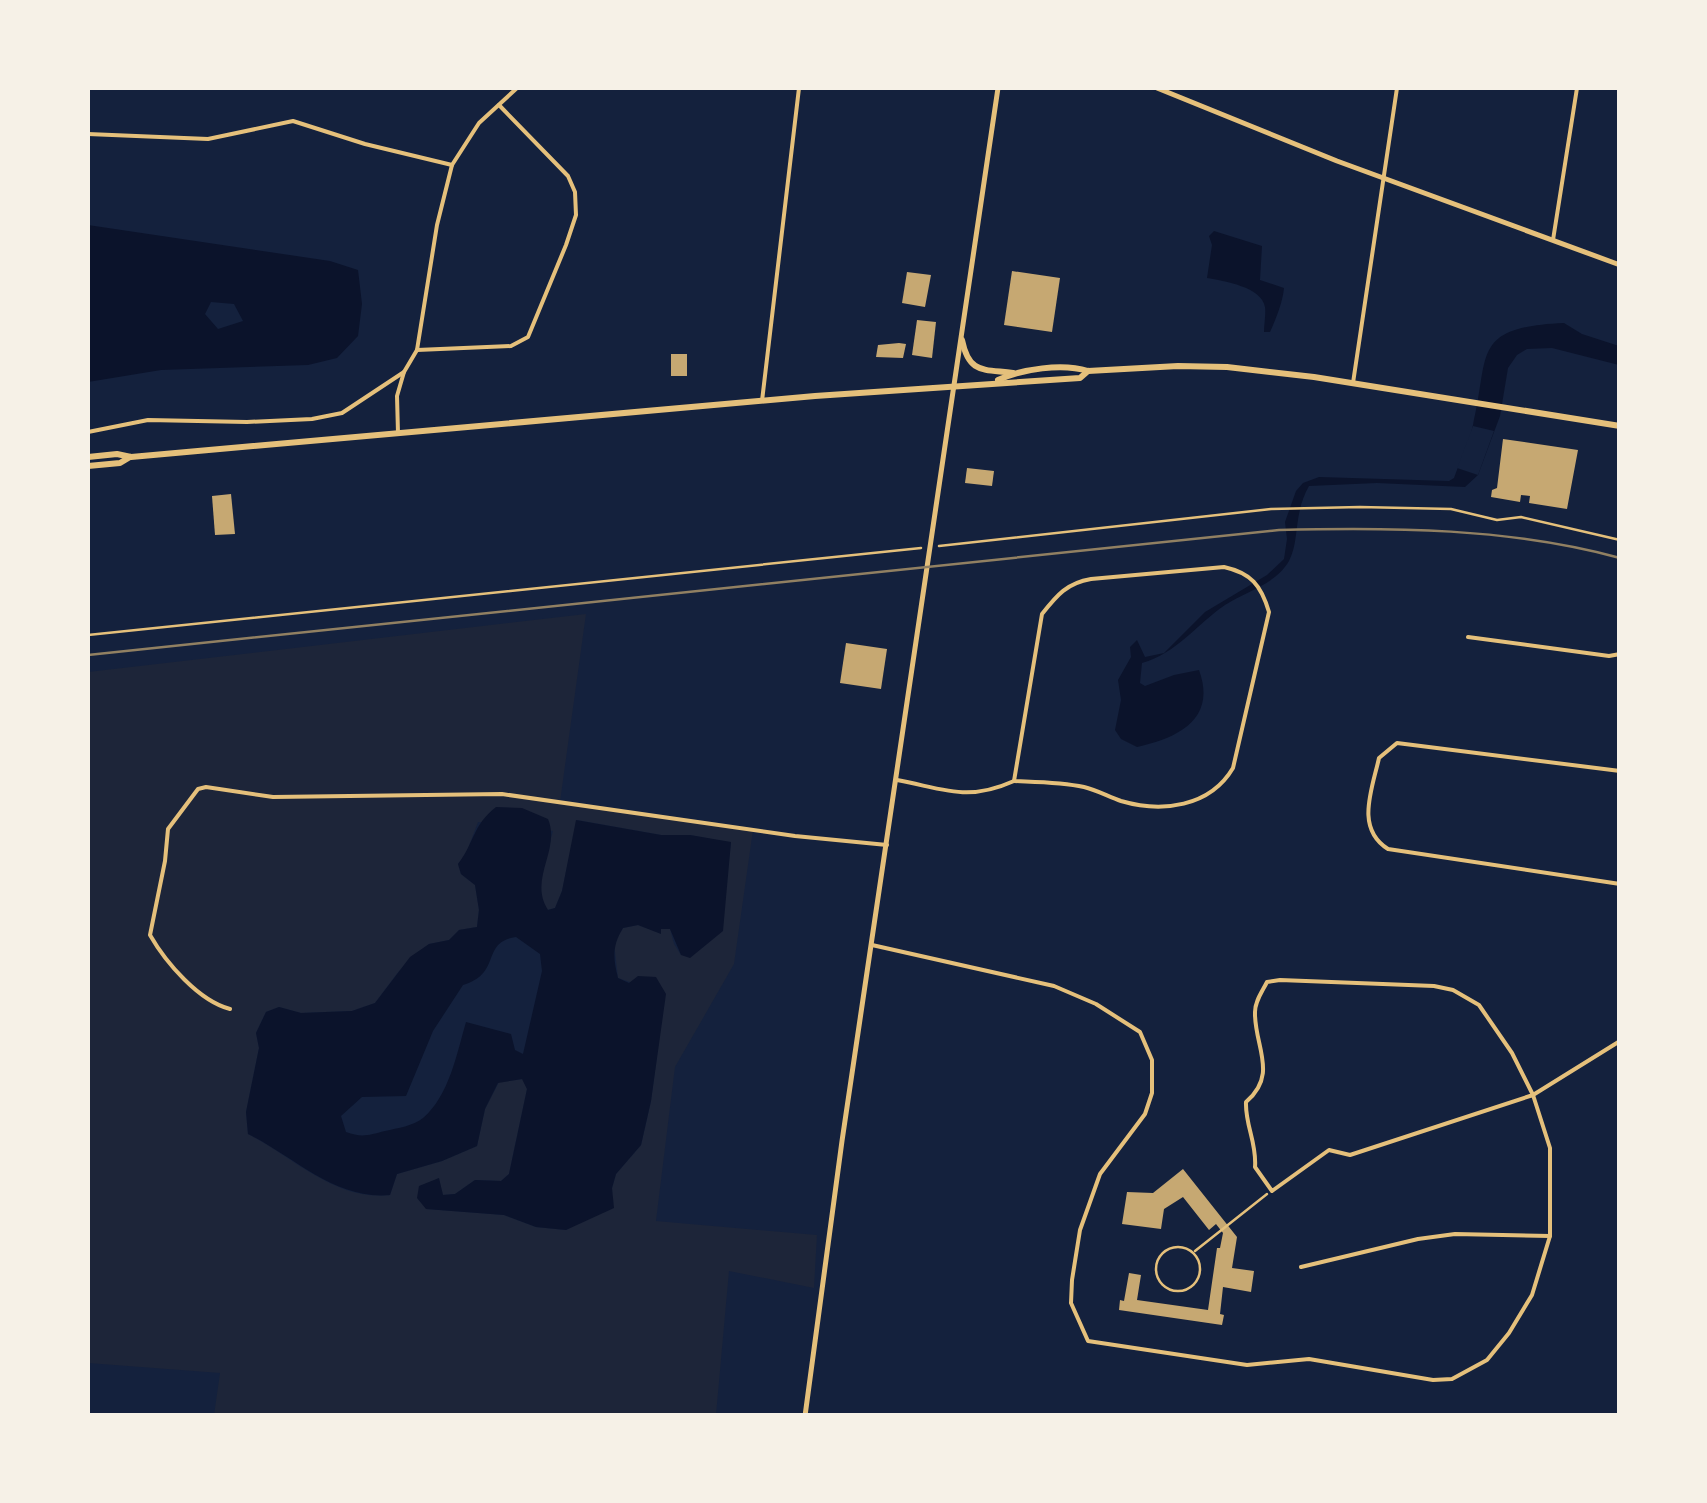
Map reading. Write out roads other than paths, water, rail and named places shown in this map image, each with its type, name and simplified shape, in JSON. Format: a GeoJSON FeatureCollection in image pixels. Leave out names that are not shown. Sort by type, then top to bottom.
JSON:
{"type":"FeatureCollection","features":[{"type":"Feature","properties":{"kind":"main road"},"geometry":{"type":"LineString","coordinates":[[962,340],[968,359],[978,368],[1014,373],[1076,368],[1088,371],[1227,367],[1620,426]]}},
{"type":"Feature","properties":{"kind":"main road"},"geometry":{"type":"LineString","coordinates":[[88,457],[131,457],[762,401],[1080,378],[1088,371]]}},
{"type":"Feature","properties":{"kind":"main road"},"geometry":{"type":"LineString","coordinates":[[995,382],[1014,373]]}},
{"type":"Feature","properties":{"kind":"main road"},"geometry":{"type":"LineString","coordinates":[[88,466],[120,463],[131,457]]}},
{"type":"Feature","properties":{"kind":"street"},"geometry":{"type":"LineString","coordinates":[[398,433],[397,396],[404,372],[417,350],[437,224],[452,164],[479,122],[517,88]]}},
{"type":"Feature","properties":{"kind":"street"},"geometry":{"type":"LineString","coordinates":[[762,401],[799,88]]}},
{"type":"Feature","properties":{"kind":"street"},"geometry":{"type":"LineString","coordinates":[[805,1416],[998,88]]}},
{"type":"Feature","properties":{"kind":"street"},"geometry":{"type":"LineString","coordinates":[[1157,88],[1384,178],[1620,265]]}},
{"type":"Feature","properties":{"kind":"street"},"geometry":{"type":"LineString","coordinates":[[1352,383],[1397,88]]}},
{"type":"Feature","properties":{"kind":"street"},"geometry":{"type":"LineString","coordinates":[[1553,240],[1577,88]]}},
{"type":"Feature","properties":{"kind":"street"},"geometry":{"type":"LineString","coordinates":[[417,350],[511,346],[528,337],[566,245],[576,215],[576,192],[568,176],[499,105]]}},
{"type":"Feature","properties":{"kind":"street"},"geometry":{"type":"LineString","coordinates":[[88,134],[208,139],[293,121],[365,144],[452,164]]}},
{"type":"Feature","properties":{"kind":"street"},"geometry":{"type":"LineString","coordinates":[[88,432],[148,420],[312,419],[342,412],[404,372]]}},
{"type":"Feature","properties":{"kind":"street"},"geometry":{"type":"LineString","coordinates":[[897,780],[970,794],[989,792],[1014,782],[1058,782],[1136,805],[1187,804],[1208,797],[1226,781],[1233,768],[1269,612],[1254,580],[1224,566],[1091,579],[1074,582],[1059,593],[1042,614],[1014,782]]}},
{"type":"Feature","properties":{"kind":"street"},"geometry":{"type":"LineString","coordinates":[[1468,637],[1550,650],[1620,654]]}},
{"type":"Feature","properties":{"kind":"street"},"geometry":{"type":"LineString","coordinates":[[1620,771],[1397,743],[1379,758],[1367,817],[1374,840],[1388,849],[1620,884]]}},
{"type":"Feature","properties":{"kind":"street"},"geometry":{"type":"LineString","coordinates":[[230,1009],[214,1005],[197,992],[150,934],[166,862],[168,830],[198,789],[206,787],[273,796],[502,794],[887,846]]}},
{"type":"Feature","properties":{"kind":"street"},"geometry":{"type":"LineString","coordinates":[[872,945],[1054,986],[1096,1004],[1140,1032],[1152,1060],[1152,1093],[1145,1114],[1100,1174],[1080,1230],[1071,1303],[1088,1341],[1247,1365],[1309,1360],[1406,1376],[1452,1378],[1486,1360],[1509,1333],[1532,1295],[1550,1236],[1550,1148],[1533,1095],[1512,1054],[1479,1005],[1453,990],[1434,986],[1267,982],[1254,1007],[1265,1070],[1256,1094],[1246,1102],[1246,1114],[1256,1149],[1255,1166],[1272,1191],[1329,1150],[1350,1154],[1533,1095],[1620,1042]]}},
{"type":"Feature","properties":{"kind":"street"},"geometry":{"type":"LineString","coordinates":[[1301,1267],[1455,1234],[1550,1236]]}},
{"type":"Feature","properties":{"kind":"railway"},"geometry":{"type":"LineString","coordinates":[[88,655],[1279,530],[1494,535],[1620,558]]}}]}
